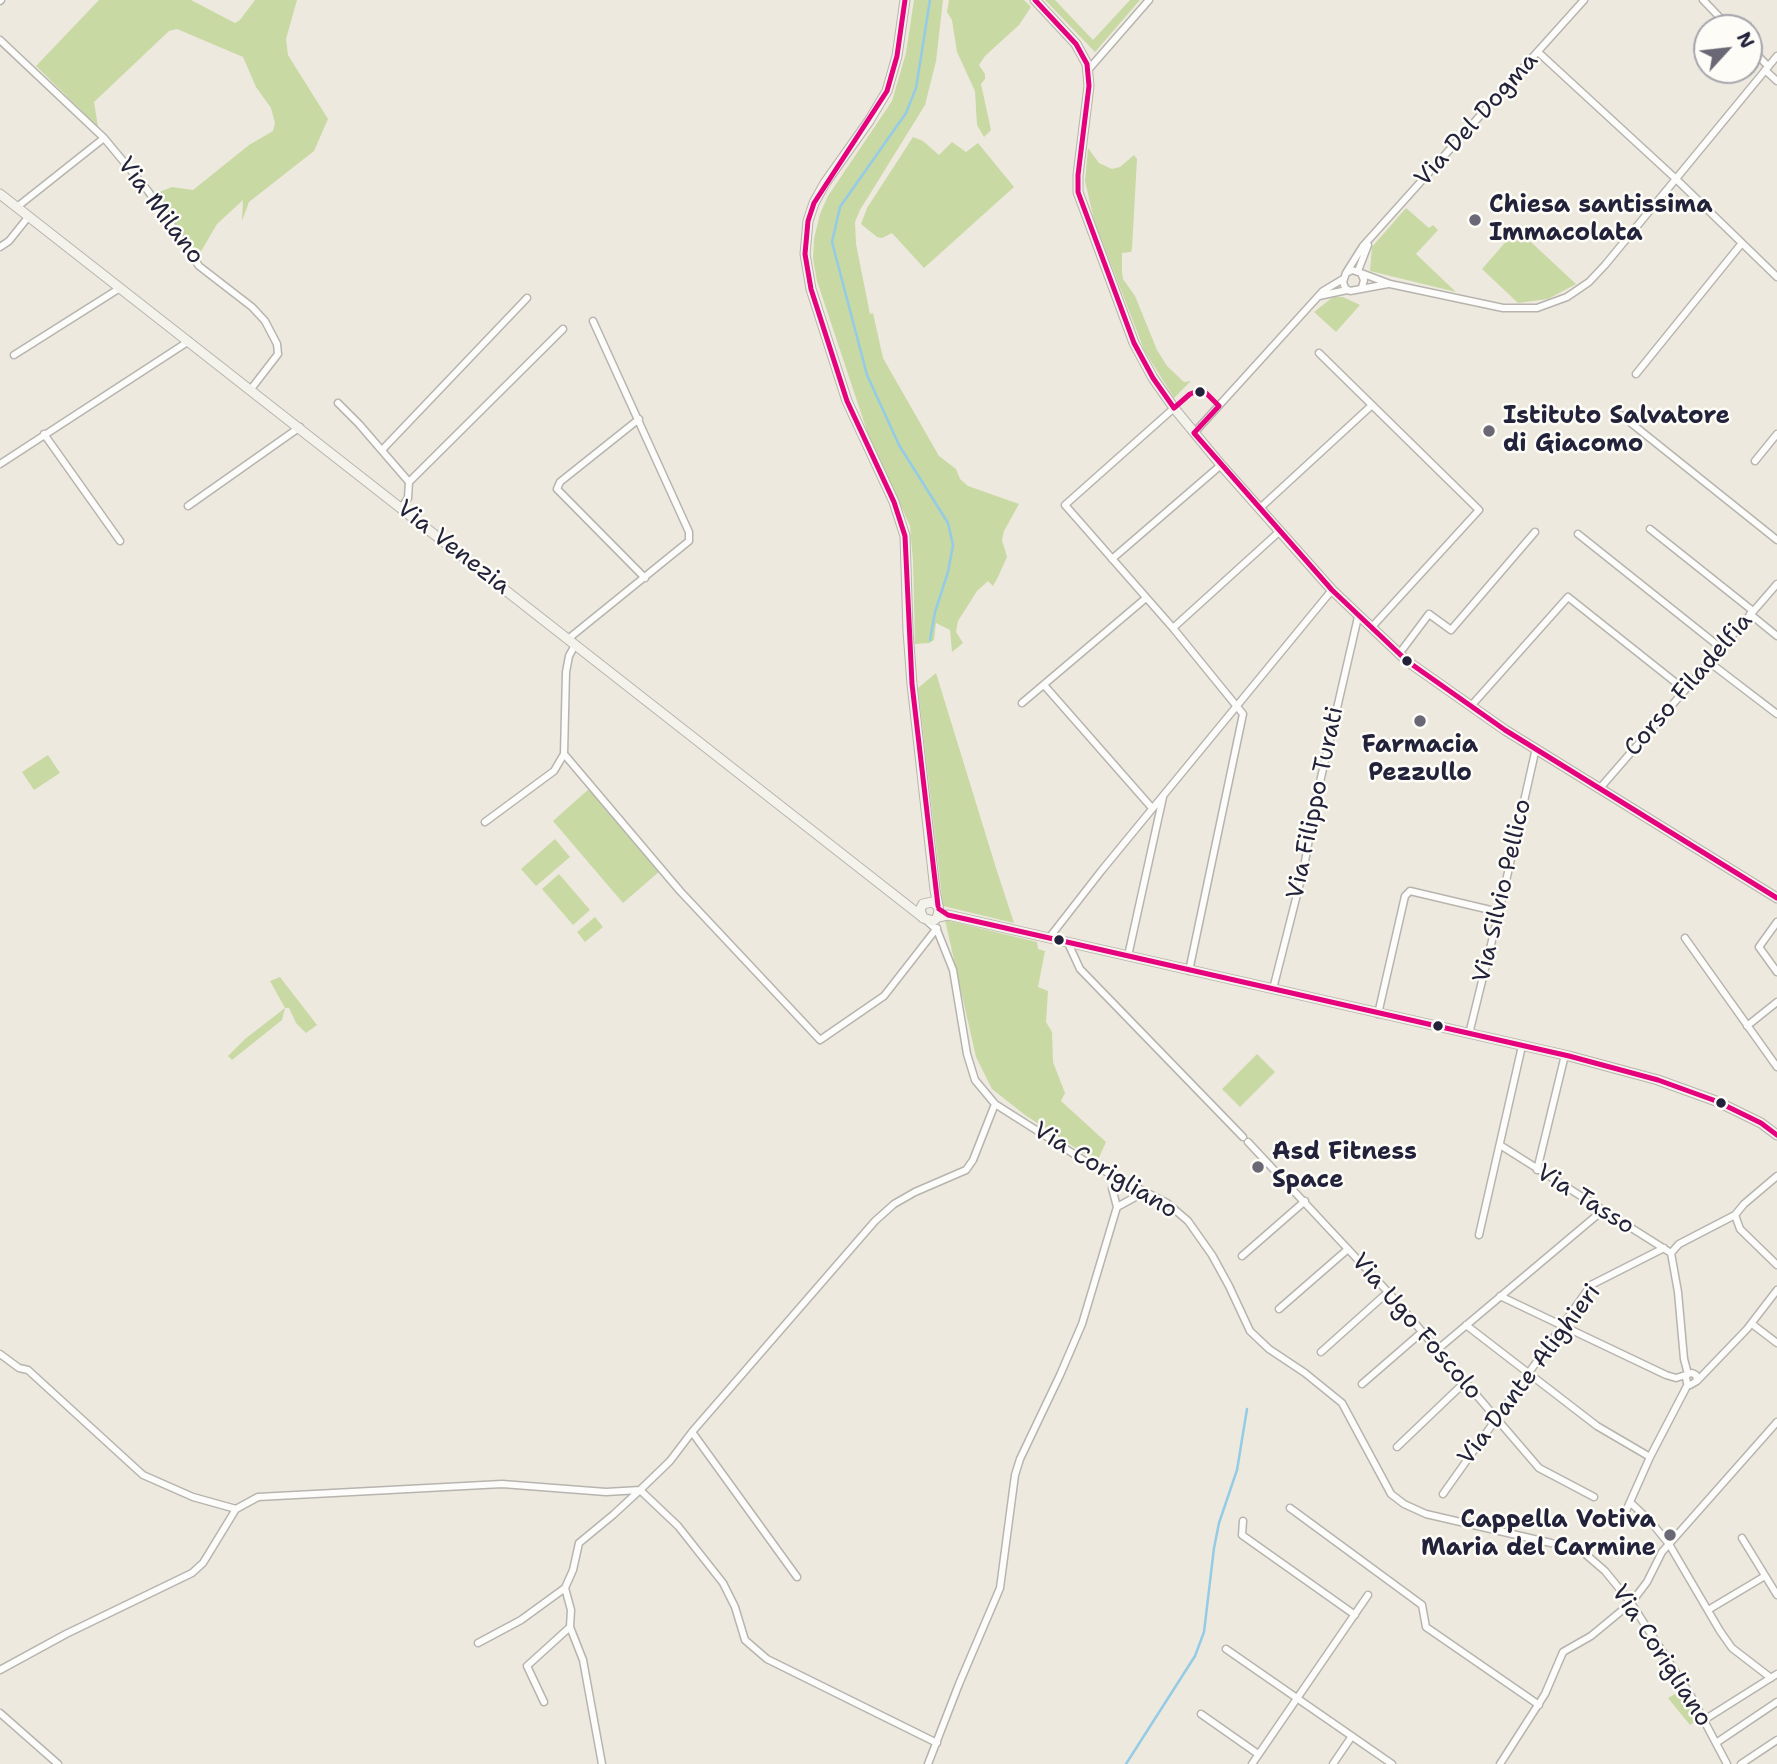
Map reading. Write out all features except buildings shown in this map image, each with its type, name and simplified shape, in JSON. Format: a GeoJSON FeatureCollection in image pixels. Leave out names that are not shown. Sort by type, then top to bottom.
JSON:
{"type":"FeatureCollection","features":[{"type":"Feature","properties":{"kind":"street"},"geometry":{"type":"LineString","coordinates":[[565,754],[680,891],[820,1040],[884,996],[937,930],[908,631],[905,536],[894,502],[847,401],[811,289],[805,254],[808,221],[814,203],[887,92],[897,56],[905,0]]}},
{"type":"Feature","properties":{"kind":"street"},"geometry":{"type":"LineString","coordinates":[[1035,0],[1076,44],[1083,54],[1088,70],[1089,86],[1077,175],[1081,203],[1134,343],[1153,377],[1194,433],[1332,590],[1399,654],[1535,748],[1777,898]]}},
{"type":"Feature","properties":{"kind":"street"},"geometry":{"type":"LineString","coordinates":[[1088,70],[1149,0]]}},
{"type":"Feature","properties":{"kind":"street","name":"Via Del Dogma"},"geometry":{"type":"LineString","coordinates":[[1344,276],[1354,259],[1584,0]]}},
{"type":"Feature","properties":{"kind":"street"},"geometry":{"type":"LineString","coordinates":[[1703,0],[1716,14]]}},
{"type":"Feature","properties":{"kind":"street","name":"Via Milano"},"geometry":{"type":"LineString","coordinates":[[0,40],[104,138],[148,191],[199,266],[252,307],[273,332],[278,354],[251,389]]}},
{"type":"Feature","properties":{"kind":"street"},"geometry":{"type":"LineString","coordinates":[[1538,51],[1776,276]]}},
{"type":"Feature","properties":{"kind":"street"},"geometry":{"type":"LineString","coordinates":[[1194,433],[1319,296],[1352,270],[1390,284],[1503,308],[1537,308],[1567,298],[1589,282],[1777,55]]}},
{"type":"Feature","properties":{"kind":"street"},"geometry":{"type":"LineString","coordinates":[[1763,63],[1777,81]]}},
{"type":"Feature","properties":{"kind":"street"},"geometry":{"type":"LineString","coordinates":[[17,207],[104,138]]}},
{"type":"Feature","properties":{"kind":"street","name":"Via Venezia"},"geometry":{"type":"LineString","coordinates":[[0,194],[924,918]]}},
{"type":"Feature","properties":{"kind":"street"},"geometry":{"type":"LineString","coordinates":[[0,247],[9,241],[29,216]]}},
{"type":"Feature","properties":{"kind":"street"},"geometry":{"type":"LineString","coordinates":[[1362,287],[1364,280],[1360,272],[1370,241]]}},
{"type":"Feature","properties":{"kind":"street"},"geometry":{"type":"LineString","coordinates":[[1636,374],[1742,243]]}},
{"type":"Feature","properties":{"kind":"street"},"geometry":{"type":"LineString","coordinates":[[1344,276],[1348,290]]}},
{"type":"Feature","properties":{"kind":"street"},"geometry":{"type":"LineString","coordinates":[[1319,296],[1390,284]]}},
{"type":"Feature","properties":{"kind":"street"},"geometry":{"type":"LineString","coordinates":[[14,355],[120,288]]}},
{"type":"Feature","properties":{"kind":"street"},"geometry":{"type":"LineString","coordinates":[[382,450],[527,298]]}},
{"type":"Feature","properties":{"kind":"street"},"geometry":{"type":"LineString","coordinates":[[485,822],[554,771],[565,754],[566,672],[572,642],[689,541],[689,532],[593,321]]}},
{"type":"Feature","properties":{"kind":"street"},"geometry":{"type":"LineString","coordinates":[[402,507],[408,498],[410,482],[563,329]]}},
{"type":"Feature","properties":{"kind":"street"},"geometry":{"type":"LineString","coordinates":[[0,464],[189,341]]}},
{"type":"Feature","properties":{"kind":"street"},"geometry":{"type":"LineString","coordinates":[[1320,353],[1479,510],[1371,628]]}},
{"type":"Feature","properties":{"kind":"street"},"geometry":{"type":"LineString","coordinates":[[338,403],[410,482]]}},
{"type":"Feature","properties":{"kind":"street"},"geometry":{"type":"LineString","coordinates":[[1259,509],[1371,405]]}},
{"type":"Feature","properties":{"kind":"street"},"geometry":{"type":"LineString","coordinates":[[1174,408],[1065,505],[1237,704],[1243,719],[1189,971]]}},
{"type":"Feature","properties":{"kind":"street"},"geometry":{"type":"LineString","coordinates":[[1621,415],[1777,540]]}},
{"type":"Feature","properties":{"kind":"street"},"geometry":{"type":"LineString","coordinates":[[639,419],[560,482],[557,489],[645,578]]}},
{"type":"Feature","properties":{"kind":"street"},"geometry":{"type":"LineString","coordinates":[[188,506],[300,427]]}},
{"type":"Feature","properties":{"kind":"street"},"geometry":{"type":"LineString","coordinates":[[44,434],[120,541]]}},
{"type":"Feature","properties":{"kind":"street"},"geometry":{"type":"LineString","coordinates":[[1755,461],[1777,434]]}},
{"type":"Feature","properties":{"kind":"street"},"geometry":{"type":"LineString","coordinates":[[1112,559],[1221,465]]}},
{"type":"Feature","properties":{"kind":"street"},"geometry":{"type":"LineString","coordinates":[[1650,528],[1777,636]]}},
{"type":"Feature","properties":{"kind":"street"},"geometry":{"type":"LineString","coordinates":[[1173,628],[1280,531]]}},
{"type":"Feature","properties":{"kind":"street"},"geometry":{"type":"LineString","coordinates":[[1399,654],[1429,614],[1451,630],[1535,532]]}},
{"type":"Feature","properties":{"kind":"street"},"geometry":{"type":"LineString","coordinates":[[1578,534],[1721,649]]}},
{"type":"Feature","properties":{"kind":"street","name":"Corso Filadelfia"},"geometry":{"type":"LineString","coordinates":[[1601,787],[1777,584]]}},
{"type":"Feature","properties":{"kind":"street"},"geometry":{"type":"LineString","coordinates":[[1046,938],[1332,590]]}},
{"type":"Feature","properties":{"kind":"street"},"geometry":{"type":"LineString","coordinates":[[1471,706],[1568,597],[1685,690]]}},
{"type":"Feature","properties":{"kind":"street"},"geometry":{"type":"LineString","coordinates":[[1023,703],[1146,598]]}},
{"type":"Feature","properties":{"kind":"street","name":"Via Filippo Turati"},"geometry":{"type":"LineString","coordinates":[[1273,989],[1304,867],[1317,794],[1359,617]]}},
{"type":"Feature","properties":{"kind":"street"},"geometry":{"type":"LineString","coordinates":[[1709,662],[1777,714]]}},
{"type":"Feature","properties":{"kind":"street"},"geometry":{"type":"LineString","coordinates":[[1045,685],[1152,808]]}},
{"type":"Feature","properties":{"kind":"street","name":"Via Silvio Pellico"},"geometry":{"type":"LineString","coordinates":[[1469,1034],[1535,748]]}},
{"type":"Feature","properties":{"kind":"street"},"geometry":{"type":"LineString","coordinates":[[1128,956],[1163,795]]}},
{"type":"Feature","properties":{"kind":"street"},"geometry":{"type":"LineString","coordinates":[[1378,1014],[1405,895],[1410,891],[1499,912]]}},
{"type":"Feature","properties":{"kind":"street"},"geometry":{"type":"LineString","coordinates":[[904,903],[1189,971],[1565,1055],[1658,1080],[1716,1101],[1761,1123],[1777,1135]]}},
{"type":"Feature","properties":{"kind":"street"},"geometry":{"type":"LineString","coordinates":[[936,910],[921,907],[924,918],[937,930]]}},
{"type":"Feature","properties":{"kind":"street"},"geometry":{"type":"LineString","coordinates":[[924,918],[936,910]]}},
{"type":"Feature","properties":{"kind":"street"},"geometry":{"type":"LineString","coordinates":[[1777,922],[1759,947],[1777,972]]}},
{"type":"Feature","properties":{"kind":"street","name":"Via Corigliano"},"geometry":{"type":"LineString","coordinates":[[937,930],[953,970],[967,1054],[975,1080],[995,1104],[1085,1161],[1167,1203],[1188,1221],[1224,1275],[1250,1331],[1269,1349],[1305,1373],[1342,1403],[1391,1494],[1397,1499],[1426,1514],[1583,1552],[1631,1602],[1704,1720],[1727,1764]]}},
{"type":"Feature","properties":{"kind":"street"},"geometry":{"type":"LineString","coordinates":[[1685,938],[1777,1067]]}},
{"type":"Feature","properties":{"kind":"street","name":"Via Ugo Foscolo"},"geometry":{"type":"LineString","coordinates":[[1068,943],[1080,969],[1305,1200],[1438,1349],[1539,1468],[1594,1497]]}},
{"type":"Feature","properties":{"kind":"street"},"geometry":{"type":"LineString","coordinates":[[1747,1026],[1777,1002]]}},
{"type":"Feature","properties":{"kind":"street"},"geometry":{"type":"LineString","coordinates":[[1479,1235],[1522,1046]]}},
{"type":"Feature","properties":{"kind":"street"},"geometry":{"type":"LineString","coordinates":[[1537,1170],[1565,1055]]}},
{"type":"Feature","properties":{"kind":"street"},"geometry":{"type":"LineString","coordinates":[[478,1643],[521,1620],[565,1588],[573,1570],[579,1543],[670,1461],[692,1432],[875,1221],[894,1204],[915,1192],[966,1170],[973,1160],[995,1104]]}},
{"type":"Feature","properties":{"kind":"street","name":"Via Tasso"},"geometry":{"type":"LineString","coordinates":[[1500,1145],[1671,1253]]}},
{"type":"Feature","properties":{"kind":"street"},"geometry":{"type":"LineString","coordinates":[[1626,1511],[1687,1379],[1671,1253],[1679,1244],[1735,1215],[1777,1176]]}},
{"type":"Feature","properties":{"kind":"street"},"geometry":{"type":"LineString","coordinates":[[928,1764],[1000,1588],[1015,1475],[1073,1347],[1117,1207],[1112,1188]]}},
{"type":"Feature","properties":{"kind":"street"},"geometry":{"type":"LineString","coordinates":[[1117,1207],[1139,1195]]}},
{"type":"Feature","properties":{"kind":"street"},"geometry":{"type":"LineString","coordinates":[[1242,1256],[1305,1200]]}},
{"type":"Feature","properties":{"kind":"street"},"geometry":{"type":"LineString","coordinates":[[1438,1349],[1602,1211]]}},
{"type":"Feature","properties":{"kind":"street"},"geometry":{"type":"LineString","coordinates":[[1735,1215],[1740,1229],[1777,1265]]}},
{"type":"Feature","properties":{"kind":"street","name":"Via Dante Alighieri"},"geometry":{"type":"LineString","coordinates":[[1443,1494],[1591,1285],[1664,1248]]}},
{"type":"Feature","properties":{"kind":"street"},"geometry":{"type":"LineString","coordinates":[[1279,1309],[1348,1249]]}},
{"type":"Feature","properties":{"kind":"street"},"geometry":{"type":"LineString","coordinates":[[1500,1296],[1666,1375],[1687,1379],[1693,1385],[1752,1324],[1777,1290]]}},
{"type":"Feature","properties":{"kind":"street"},"geometry":{"type":"LineString","coordinates":[[1321,1352],[1388,1292]]}},
{"type":"Feature","properties":{"kind":"street"},"geometry":{"type":"LineString","coordinates":[[1752,1324],[1777,1343]]}},
{"type":"Feature","properties":{"kind":"street"},"geometry":{"type":"LineString","coordinates":[[1466,1325],[1597,1426],[1650,1457]]}},
{"type":"Feature","properties":{"kind":"street"},"geometry":{"type":"LineString","coordinates":[[1362,1384],[1422,1332]]}},
{"type":"Feature","properties":{"kind":"street"},"geometry":{"type":"LineString","coordinates":[[0,1354],[19,1368],[28,1370],[143,1475],[193,1497],[236,1509]]}},
{"type":"Feature","properties":{"kind":"street"},"geometry":{"type":"LineString","coordinates":[[1397,1447],[1464,1382]]}},
{"type":"Feature","properties":{"kind":"street"},"geometry":{"type":"LineString","coordinates":[[1500,1764],[1538,1705],[1563,1652],[1591,1636],[1631,1602],[1669,1544],[1777,1422]]}},
{"type":"Feature","properties":{"kind":"street"},"geometry":{"type":"LineString","coordinates":[[692,1432],[797,1577]]}},
{"type":"Feature","properties":{"kind":"street"},"geometry":{"type":"LineString","coordinates":[[0,1671],[66,1634],[192,1573],[203,1563],[236,1509],[258,1497],[502,1484],[606,1492],[640,1490],[678,1526],[723,1583],[735,1607],[745,1640],[767,1659],[937,1743]]}},
{"type":"Feature","properties":{"kind":"street"},"geometry":{"type":"LineString","coordinates":[[1631,1503],[1669,1544],[1732,1647],[1774,1676],[1704,1720]]}},
{"type":"Feature","properties":{"kind":"street"},"geometry":{"type":"LineString","coordinates":[[1290,1508],[1422,1605],[1426,1627],[1538,1705]]}},
{"type":"Feature","properties":{"kind":"street"},"geometry":{"type":"LineString","coordinates":[[1243,1521],[1242,1535],[1354,1615]]}},
{"type":"Feature","properties":{"kind":"street"},"geometry":{"type":"LineString","coordinates":[[1742,1538],[1777,1595]]}},
{"type":"Feature","properties":{"kind":"street"},"geometry":{"type":"LineString","coordinates":[[1708,1610],[1765,1576]]}},
{"type":"Feature","properties":{"kind":"street"},"geometry":{"type":"LineString","coordinates":[[565,1588],[571,1611],[570,1627],[583,1660],[602,1764]]}},
{"type":"Feature","properties":{"kind":"street"},"geometry":{"type":"LineString","coordinates":[[1252,1764],[1368,1595]]}},
{"type":"Feature","properties":{"kind":"street"},"geometry":{"type":"LineString","coordinates":[[544,1702],[527,1666],[570,1627]]}},
{"type":"Feature","properties":{"kind":"street"},"geometry":{"type":"LineString","coordinates":[[1226,1649],[1392,1764]]}},
{"type":"Feature","properties":{"kind":"street"},"geometry":{"type":"LineString","coordinates":[[1716,1743],[1777,1702]]}},
{"type":"Feature","properties":{"kind":"street"},"geometry":{"type":"LineString","coordinates":[[0,1713],[58,1764]]}},
{"type":"Feature","properties":{"kind":"street"},"geometry":{"type":"LineString","coordinates":[[1201,1714],[1258,1754]]}},
{"type":"Feature","properties":{"kind":"street"},"geometry":{"type":"LineString","coordinates":[[1333,1764],[1352,1736]]}},
{"type":"Feature","properties":{"kind":"street"},"geometry":{"type":"LineString","coordinates":[[1741,1764],[1777,1740]]}},
{"type":"Feature","properties":{"kind":"green space"},"geometry":{"type":"Polygon","coordinates":[[[99,0],[191,0],[235,23],[255,0],[297,0],[286,39],[288,55],[328,119],[314,151],[249,202],[242,221],[243,200],[217,224],[196,260],[154,194],[172,187],[193,190],[249,145],[273,131],[275,123],[271,108],[256,87],[243,57],[177,29],[169,31],[94,102],[98,127],[36,66],[99,0]]]}},
{"type":"Feature","properties":{"kind":"green space"},"geometry":{"type":"Polygon","coordinates":[[[914,0],[943,0],[936,61],[925,105],[855,222],[856,244],[870,314],[873,313],[883,358],[939,456],[956,469],[960,479],[968,486],[1019,504],[1004,531],[1002,540],[1007,557],[998,577],[993,586],[988,581],[977,591],[958,621],[956,632],[963,643],[952,652],[950,630],[936,623],[934,640],[915,644],[910,526],[868,434],[817,281],[813,259],[814,239],[828,196],[892,101],[906,53],[914,0]]]}},
{"type":"Feature","properties":{"kind":"green space"},"geometry":{"type":"Polygon","coordinates":[[[949,0],[1024,0],[1031,7],[1019,25],[985,56],[979,65],[985,74],[981,84],[991,130],[984,137],[977,125],[975,91],[957,52],[952,20],[947,12],[949,0]]]}},
{"type":"Feature","properties":{"kind":"green space"},"geometry":{"type":"Polygon","coordinates":[[[1045,0],[1055,0],[1093,40],[1130,0],[1140,0],[1095,52],[1045,0]]]}},
{"type":"Feature","properties":{"kind":"green space"},"geometry":{"type":"Polygon","coordinates":[[[913,137],[923,141],[939,155],[952,142],[966,152],[978,143],[1014,187],[924,268],[892,233],[882,238],[877,237],[861,224],[867,208],[913,137]]]}},
{"type":"Feature","properties":{"kind":"green space"},"geometry":{"type":"Polygon","coordinates":[[[1088,148],[1099,163],[1112,169],[1120,167],[1134,155],[1137,159],[1132,249],[1131,252],[1122,253],[1123,279],[1135,296],[1157,350],[1167,366],[1184,382],[1191,381],[1174,398],[1144,350],[1094,220],[1085,181],[1088,148]]]}},
{"type":"Feature","properties":{"kind":"green space"},"geometry":{"type":"Polygon","coordinates":[[[1406,208],[1429,228],[1433,225],[1438,230],[1416,254],[1456,292],[1370,271],[1372,247],[1406,208]]]}},
{"type":"Feature","properties":{"kind":"green space"},"geometry":{"type":"Polygon","coordinates":[[[1517,229],[1576,284],[1548,299],[1518,303],[1482,269],[1517,229]]]}},
{"type":"Feature","properties":{"kind":"green space"},"geometry":{"type":"Polygon","coordinates":[[[1333,297],[1343,297],[1360,305],[1336,332],[1314,312],[1333,297]]]}},
{"type":"Feature","properties":{"kind":"green space"},"geometry":{"type":"Polygon","coordinates":[[[936,673],[1014,923],[943,906],[918,688],[936,673]]]}},
{"type":"Feature","properties":{"kind":"green space"},"geometry":{"type":"Polygon","coordinates":[[[48,755],[60,773],[34,790],[22,772],[48,755]]]}},
{"type":"Feature","properties":{"kind":"green space"},"geometry":{"type":"Polygon","coordinates":[[[590,788],[661,870],[623,903],[553,821],[590,788]]]}},
{"type":"Feature","properties":{"kind":"green space"},"geometry":{"type":"Polygon","coordinates":[[[555,839],[570,857],[536,886],[521,869],[555,839]]]}},
{"type":"Feature","properties":{"kind":"green space"},"geometry":{"type":"Polygon","coordinates":[[[559,874],[590,910],[573,925],[542,889],[559,874]]]}},
{"type":"Feature","properties":{"kind":"green space"},"geometry":{"type":"Polygon","coordinates":[[[595,917],[603,927],[585,942],[577,932],[595,917]]]}},
{"type":"Feature","properties":{"kind":"green space"},"geometry":{"type":"Polygon","coordinates":[[[945,920],[1037,942],[1038,949],[1045,951],[1038,987],[1048,991],[1046,1022],[1052,1032],[1053,1062],[1065,1093],[1061,1101],[1106,1142],[1097,1162],[1025,1115],[992,1089],[976,1057],[945,920]]]}},
{"type":"Feature","properties":{"kind":"green space"},"geometry":{"type":"Polygon","coordinates":[[[280,977],[317,1025],[306,1033],[296,1023],[289,1008],[285,1008],[270,981],[280,977]]]}},
{"type":"Feature","properties":{"kind":"green space"},"geometry":{"type":"Polygon","coordinates":[[[285,1008],[282,1020],[232,1060],[228,1056],[245,1039],[285,1008]]]}},
{"type":"Feature","properties":{"kind":"green space"},"geometry":{"type":"Polygon","coordinates":[[[1257,1054],[1275,1072],[1240,1107],[1222,1089],[1257,1054]]]}},
{"type":"Feature","properties":{"kind":"green space"},"geometry":{"type":"Polygon","coordinates":[[[1680,1691],[1697,1720],[1690,1725],[1668,1698],[1680,1691]]]}},
{"type":"Feature","properties":{"kind":"waterway"},"geometry":{"type":"LineString","coordinates":[[930,0],[916,88],[906,113],[840,207],[832,242],[867,375],[899,445],[948,523],[953,545],[930,640]]}},
{"type":"Feature","properties":{"kind":"waterway"},"geometry":{"type":"LineString","coordinates":[[1126,1764],[1195,1656],[1204,1632],[1214,1548],[1219,1523],[1237,1470],[1247,1409]]}},
{"type":"Feature","properties":{"kind":"transit line"},"geometry":{"type":"LineString","coordinates":[[905,0],[897,56],[887,91],[814,203],[808,221],[805,254],[811,289],[847,401],[894,502],[905,536],[912,684],[938,906]]}},
{"type":"Feature","properties":{"kind":"transit line"},"geometry":{"type":"LineString","coordinates":[[1035,0],[1076,44],[1087,64],[1089,86],[1078,192],[1134,343],[1153,378],[1174,408],[1190,394],[1198,391],[1206,393],[1219,406],[1194,433],[1332,590],[1407,661],[1505,730],[1777,898]]}},
{"type":"Feature","properties":{"kind":"transit line"},"geometry":{"type":"LineString","coordinates":[[939,909],[948,915],[1569,1056],[1658,1080],[1716,1101],[1761,1123],[1777,1135]]}},
{"type":"Feature","properties":{"kind":"place","name":"Chiesa santissima Immacolata"},"geometry":{"type":"Point","coordinates":[1475,220]}},
{"type":"Feature","properties":{"kind":"place","name":"Istituto Salvatore di Giacomo"},"geometry":{"type":"Point","coordinates":[1489,431]}},
{"type":"Feature","properties":{"kind":"place","name":"Farmacia Pezzullo"},"geometry":{"type":"Point","coordinates":[1420,721]}},
{"type":"Feature","properties":{"kind":"place","name":"Asd Fitness Space"},"geometry":{"type":"Point","coordinates":[1258,1167]}},
{"type":"Feature","properties":{"kind":"place","name":"Cappella Votiva Maria del Carmine"},"geometry":{"type":"Point","coordinates":[1670,1535]}}]}
